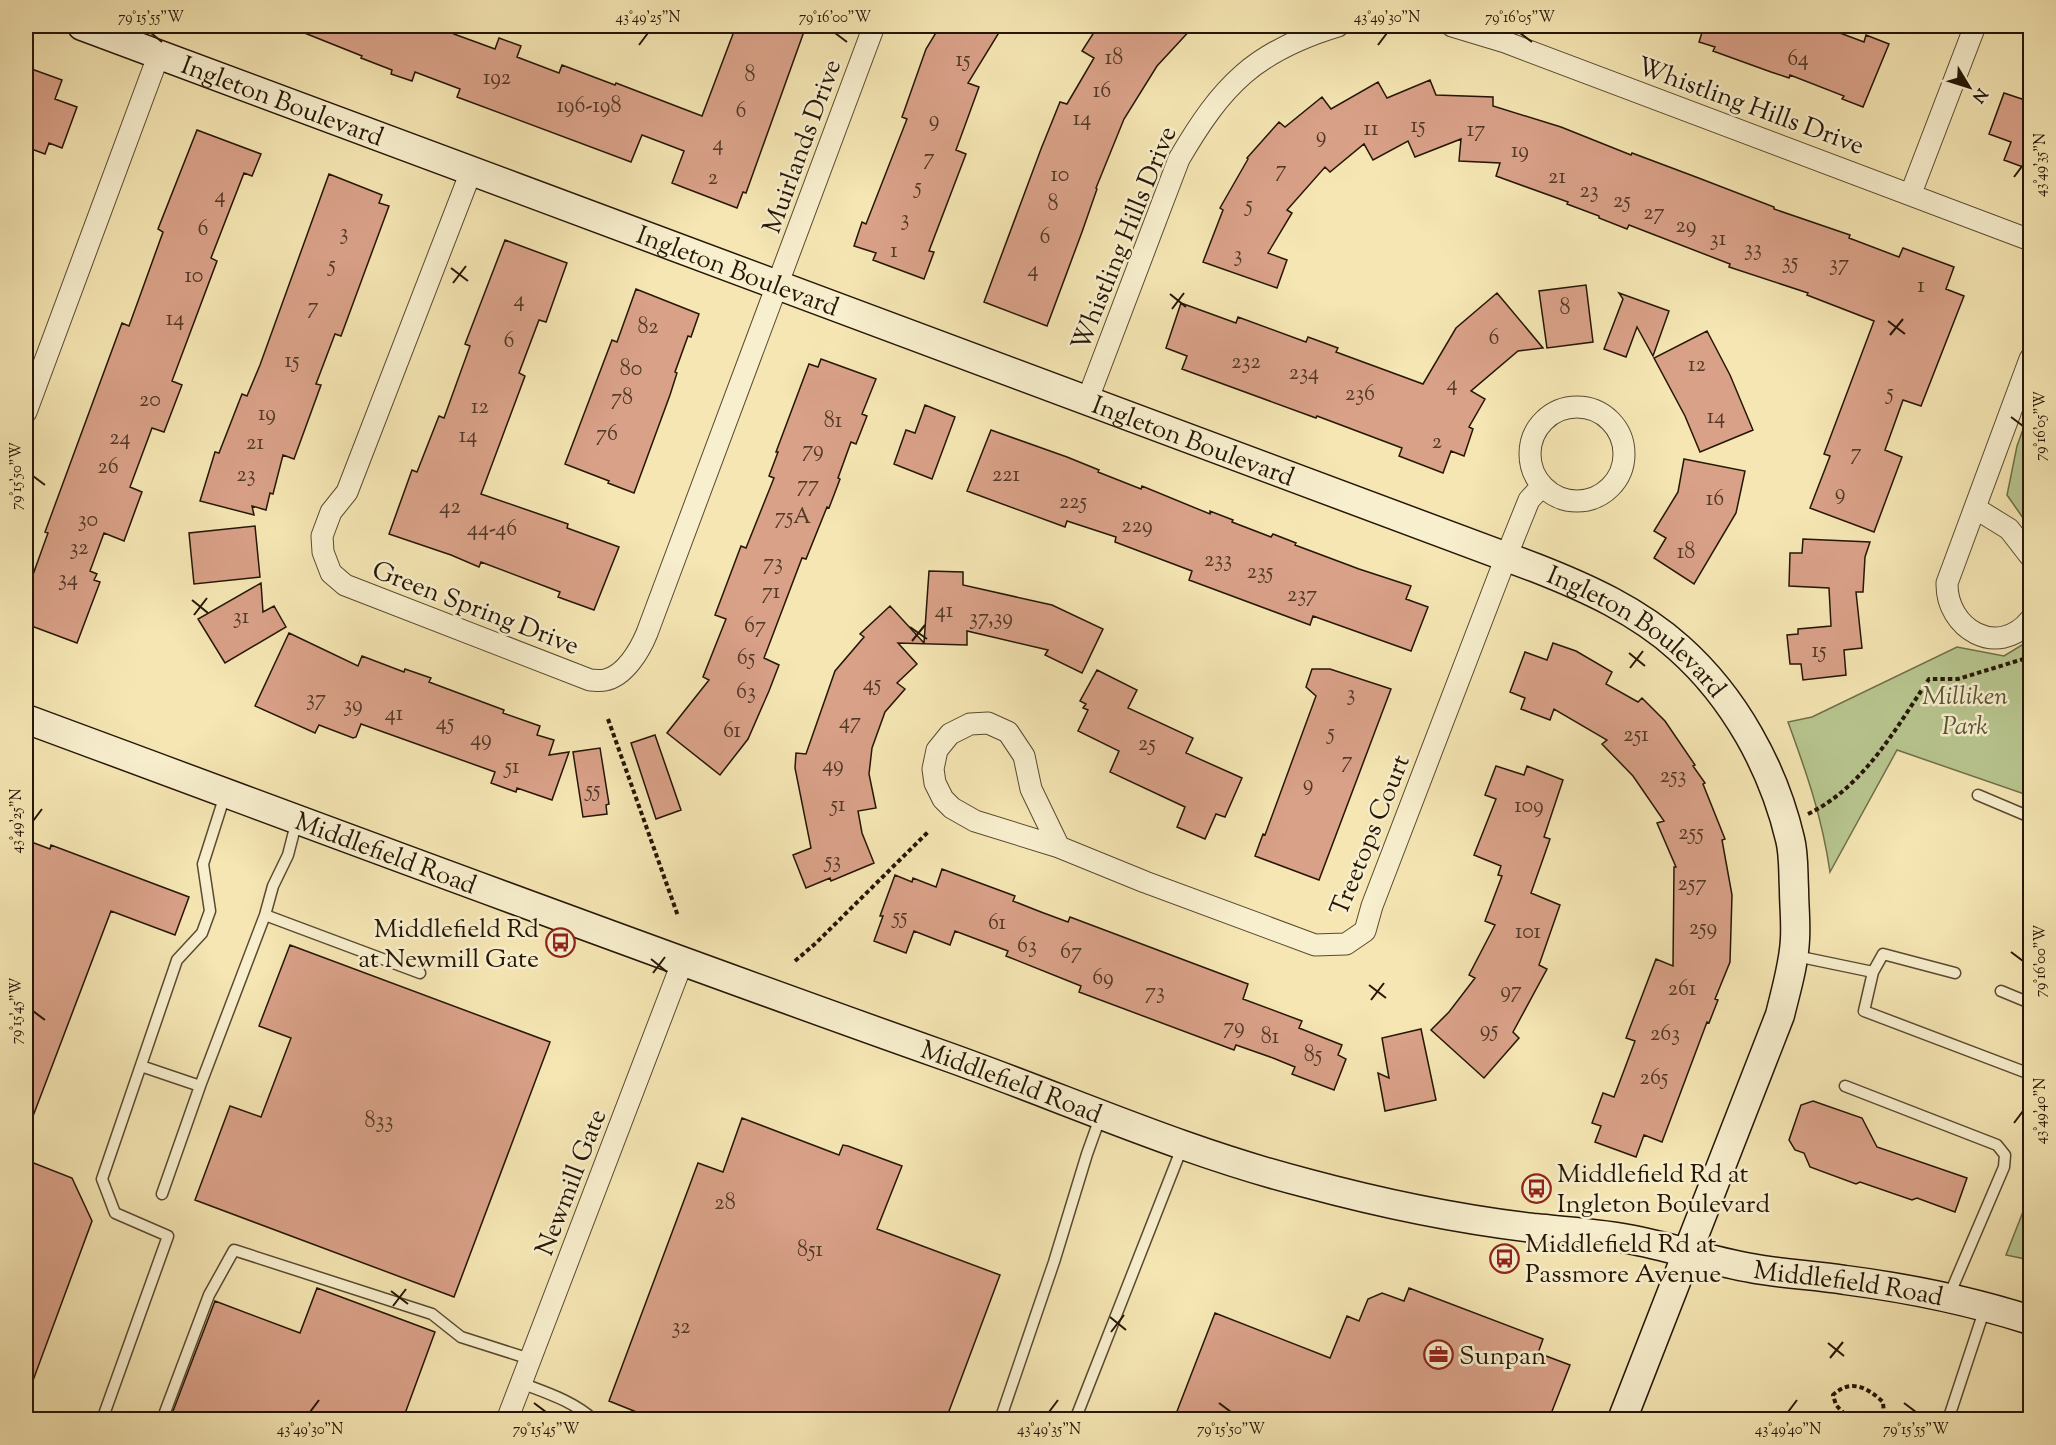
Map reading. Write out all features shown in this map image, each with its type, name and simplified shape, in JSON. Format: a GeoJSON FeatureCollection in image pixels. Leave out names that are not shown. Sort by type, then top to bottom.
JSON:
{"type":"FeatureCollection","features":[{"type":"Feature","properties":{"kind":"street","name":"Ingleton Boulevard"},"geometry":{"type":"LineString","coordinates":[[82,26],[472,169],[1582,586],[1657,631],[1678,647],[1725,699],[1744,727],[1779,801],[1791,840],[1795,939],[1780,1015],[1622,1419]]}},
{"type":"Feature","properties":{"kind":"street","name":"Muirlands Drive"},"geometry":{"type":"LineString","coordinates":[[778,284],[874,26]]}},
{"type":"Feature","properties":{"kind":"street","name":"Whistling Hills Drive"},"geometry":{"type":"LineString","coordinates":[[1087,401],[1179,159],[1200,123],[1247,69],[1279,47],[1338,26]]}},
{"type":"Feature","properties":{"kind":"street","name":"Whistling Hills Drive"},"geometry":{"type":"LineString","coordinates":[[1452,26],[1505,42],[2031,240]]}},
{"type":"Feature","properties":{"kind":"street"},"geometry":{"type":"LineString","coordinates":[[1911,194],[1975,26]]}},
{"type":"Feature","properties":{"kind":"street"},"geometry":{"type":"LineString","coordinates":[[26,412],[159,54]]}},
{"type":"Feature","properties":{"kind":"street","name":"Green Spring Drive"},"geometry":{"type":"LineString","coordinates":[[472,169],[348,492],[331,512],[322,536],[323,552],[331,573],[345,585],[579,676],[590,680],[606,680],[623,669],[638,654],[778,284]]}},
{"type":"Feature","properties":{"kind":"street"},"geometry":{"type":"LineString","coordinates":[[2031,359],[1947,582],[1947,596],[1953,610],[1969,631],[1995,638],[2014,634],[2031,620]]}},
{"type":"Feature","properties":{"kind":"street"},"geometry":{"type":"LineString","coordinates":[[1580,406],[1595,410],[1608,418],[1618,429],[1624,444],[1625,459],[1621,474],[1612,487],[1600,497],[1585,502],[1569,501],[1554,496],[1542,486],[1535,476],[1530,458],[1532,440],[1539,426],[1550,415],[1564,408],[1580,406]]}},
{"type":"Feature","properties":{"kind":"street","name":"Treetops Court"},"geometry":{"type":"LineString","coordinates":[[1059,847],[1031,789],[1024,756],[1008,732],[988,723],[979,723],[970,724],[950,734],[937,750],[933,769],[935,783],[943,799],[963,816],[975,822],[1059,847],[1145,882],[1315,945],[1346,944],[1365,931],[1372,906],[1506,557],[1529,500],[1542,486]]}},
{"type":"Feature","properties":{"kind":"street"},"geometry":{"type":"LineString","coordinates":[[1975,508],[2009,529],[2031,556]]}},
{"type":"Feature","properties":{"kind":"street","name":"Middlefield Road"},"geometry":{"type":"LineString","coordinates":[[26,718],[682,963],[980,1068],[1183,1144],[1280,1176],[1372,1199],[1536,1228],[1563,1229],[1634,1239],[1747,1268],[1844,1279],[1947,1298],[2031,1320]]}},
{"type":"Feature","properties":{"kind":"street","name":"Newmill Gate"},"geometry":{"type":"LineString","coordinates":[[507,1419],[682,963]]}},
{"type":"Feature","properties":{"kind":"lane"},"geometry":{"type":"LineString","coordinates":[[102,1419],[168,1236],[115,1213],[102,1179],[177,960],[202,933],[210,911],[203,864],[225,793]]}},
{"type":"Feature","properties":{"kind":"lane"},"geometry":{"type":"LineString","coordinates":[[1978,795],[2031,817]]}},
{"type":"Feature","properties":{"kind":"lane"},"geometry":{"type":"LineString","coordinates":[[162,1194],[265,915],[273,886],[288,855],[297,820]]}},
{"type":"Feature","properties":{"kind":"lane"},"geometry":{"type":"LineString","coordinates":[[265,915],[420,973]]}},
{"type":"Feature","properties":{"kind":"lane"},"geometry":{"type":"LineString","coordinates":[[1955,973],[1883,954],[1873,972],[1864,1011],[2031,1074]]}},
{"type":"Feature","properties":{"kind":"lane"},"geometry":{"type":"LineString","coordinates":[[1792,956],[1873,972]]}},
{"type":"Feature","properties":{"kind":"lane"},"geometry":{"type":"LineString","coordinates":[[2001,991],[2031,1003]]}},
{"type":"Feature","properties":{"kind":"lane"},"geometry":{"type":"LineString","coordinates":[[141,1066],[200,1086]]}},
{"type":"Feature","properties":{"kind":"lane"},"geometry":{"type":"LineString","coordinates":[[1845,1086],[1997,1145],[2005,1155],[2004,1167],[1947,1298]]}},
{"type":"Feature","properties":{"kind":"lane"},"geometry":{"type":"LineString","coordinates":[[1000,1419],[1054,1262],[1101,1114]]}},
{"type":"Feature","properties":{"kind":"lane"},"geometry":{"type":"LineString","coordinates":[[1075,1419],[1183,1144]]}},
{"type":"Feature","properties":{"kind":"lane"},"geometry":{"type":"LineString","coordinates":[[162,1419],[209,1295],[234,1250],[432,1314],[461,1336],[530,1359]]}},
{"type":"Feature","properties":{"kind":"lane"},"geometry":{"type":"LineString","coordinates":[[1948,1419],[1985,1308]]}},
{"type":"Feature","properties":{"kind":"lane"},"geometry":{"type":"LineString","coordinates":[[521,1383],[565,1400],[594,1419]]}},
{"type":"Feature","properties":{"kind":"path"},"geometry":{"type":"LineString","coordinates":[[1786,825],[1825,804],[1874,760],[1929,679],[1958,679],[2031,657]]}},
{"type":"Feature","properties":{"kind":"path"},"geometry":{"type":"LineString","coordinates":[[608,719],[678,916]]}},
{"type":"Feature","properties":{"kind":"path"},"geometry":{"type":"LineString","coordinates":[[795,961],[929,831]]}},
{"type":"Feature","properties":{"kind":"path"},"geometry":{"type":"LineString","coordinates":[[1850,1419],[1836,1405],[1833,1395],[1839,1390],[1856,1386],[1870,1389],[1883,1402],[1884,1415]]}},
{"type":"Feature","properties":{"kind":"path"},"geometry":{"type":"LineString","coordinates":[[1875,1419],[1884,1415],[1897,1419]]}},
{"type":"Feature","properties":{"kind":"green space"},"geometry":{"type":"Polygon","coordinates":[[[2030,410],[2030,528],[2007,495],[2017,446],[2030,410]]]}},
{"type":"Feature","properties":{"kind":"green space","name":"Milliken Park"},"geometry":{"type":"Polygon","coordinates":[[[2030,640],[2030,796],[1897,750],[1830,872],[1813,796],[1788,722],[1812,717],[1957,647],[2004,656],[2030,640]]]}},
{"type":"Feature","properties":{"kind":"green space"},"geometry":{"type":"Polygon","coordinates":[[[2030,1194],[2030,1260],[2006,1255],[2030,1194]]]}},
{"type":"Feature","properties":{"kind":"building"},"geometry":{"type":"Polygon","coordinates":[[[287,26],[458,26],[454,34],[495,49],[499,38],[521,46],[517,57],[559,73],[562,65],[702,116],[736,26],[806,26],[746,193],[743,192],[737,208],[672,183],[684,151],[642,135],[631,162],[457,97],[460,89],[415,72],[412,81],[391,74],[392,70],[361,58],[362,56],[287,26]]]}},
{"type":"Feature","properties":{"kind":"building"},"geometry":{"type":"Polygon","coordinates":[[[940,26],[1003,26],[968,83],[979,87],[956,150],[966,154],[929,251],[934,252],[924,279],[873,260],[876,253],[854,246],[862,222],[866,224],[907,119],[902,117],[926,49],[940,26]]]}},
{"type":"Feature","properties":{"kind":"building"},"geometry":{"type":"Polygon","coordinates":[[[1098,26],[1194,26],[1157,66],[1124,119],[1096,188],[1047,326],[984,302],[1060,102],[1067,104],[1094,58],[1082,51],[1098,26]]]}},
{"type":"Feature","properties":{"kind":"building"},"geometry":{"type":"Polygon","coordinates":[[[1704,26],[1814,26],[1864,42],[1866,35],[1889,44],[1863,107],[1842,99],[1844,96],[1790,75],[1789,78],[1713,51],[1715,47],[1699,42],[1704,26]]]}},
{"type":"Feature","properties":{"kind":"building"},"geometry":{"type":"Polygon","coordinates":[[[26,67],[62,80],[55,99],[77,107],[62,148],[49,143],[45,154],[26,147],[26,67]]]}},
{"type":"Feature","properties":{"kind":"building"},"geometry":{"type":"Polygon","coordinates":[[[1430,80],[1436,95],[1493,97],[1493,106],[1561,127],[1631,155],[1632,153],[1774,207],[1774,209],[1850,235],[1849,238],[1899,257],[1903,248],[1954,267],[1946,289],[1964,296],[1921,406],[1903,400],[1885,450],[1902,457],[1874,532],[1810,508],[1830,456],[1824,454],[1874,321],[1807,295],[1808,293],[1729,267],[1730,264],[1629,225],[1627,229],[1567,204],[1568,202],[1496,176],[1500,163],[1459,161],[1461,139],[1415,157],[1408,141],[1373,160],[1364,144],[1330,172],[1325,167],[1287,210],[1292,213],[1268,253],[1287,260],[1277,288],[1203,262],[1223,210],[1220,208],[1247,158],[1279,122],[1285,127],[1322,97],[1331,109],[1378,82],[1387,98],[1430,80]]]}},
{"type":"Feature","properties":{"kind":"building"},"geometry":{"type":"Polygon","coordinates":[[[2004,93],[2025,100],[2027,94],[2031,95],[2031,170],[2004,160],[2011,142],[1989,134],[2004,93]]]}},
{"type":"Feature","properties":{"kind":"building"},"geometry":{"type":"Polygon","coordinates":[[[197,130],[261,154],[252,176],[244,173],[211,258],[217,261],[172,381],[182,385],[164,432],[152,428],[130,487],[142,492],[124,541],[104,533],[90,571],[97,574],[94,580],[100,582],[77,643],[26,624],[26,594],[48,533],[45,532],[122,323],[129,326],[163,232],[158,229],[197,130]]]}},
{"type":"Feature","properties":{"kind":"building"},"geometry":{"type":"Polygon","coordinates":[[[329,174],[382,195],[379,203],[389,206],[341,336],[335,334],[316,384],[321,385],[294,459],[283,455],[273,494],[270,493],[266,510],[252,506],[254,515],[200,501],[215,452],[219,453],[242,394],[247,396],[260,365],[329,174]]]}},
{"type":"Feature","properties":{"kind":"building"},"geometry":{"type":"Polygon","coordinates":[[[505,240],[567,263],[546,322],[539,320],[519,373],[525,376],[481,494],[568,524],[567,528],[619,547],[594,610],[558,597],[560,592],[481,562],[479,567],[389,534],[412,470],[417,472],[439,416],[444,418],[470,346],[465,344],[505,240]]]}},
{"type":"Feature","properties":{"kind":"building"},"geometry":{"type":"Polygon","coordinates":[[[1586,285],[1593,342],[1547,348],[1539,291],[1586,285]]]}},
{"type":"Feature","properties":{"kind":"building"},"geometry":{"type":"Polygon","coordinates":[[[636,289],[699,314],[691,337],[688,336],[675,372],[677,373],[670,395],[634,493],[565,464],[612,340],[617,342],[636,289]]]}},
{"type":"Feature","properties":{"kind":"building"},"geometry":{"type":"Polygon","coordinates":[[[1497,293],[1543,348],[1518,351],[1471,391],[1485,399],[1469,427],[1473,429],[1464,456],[1451,451],[1443,473],[1399,456],[1402,448],[1182,369],[1187,356],[1166,348],[1181,303],[1236,323],[1238,317],[1306,342],[1308,337],[1338,348],[1336,352],[1423,384],[1456,328],[1497,293]]]}},
{"type":"Feature","properties":{"kind":"building"},"geometry":{"type":"Polygon","coordinates":[[[1619,293],[1669,311],[1653,356],[1637,327],[1626,357],[1604,349],[1623,299],[1619,293]]]}},
{"type":"Feature","properties":{"kind":"building"},"geometry":{"type":"Polygon","coordinates":[[[1707,331],[1730,375],[1753,430],[1700,452],[1685,416],[1654,358],[1707,331]]]}},
{"type":"Feature","properties":{"kind":"building"},"geometry":{"type":"Polygon","coordinates":[[[821,359],[876,379],[862,414],[867,416],[856,444],[851,442],[829,508],[827,507],[806,559],[802,558],[764,658],[779,665],[769,691],[748,739],[720,775],[667,733],[709,680],[703,677],[726,619],[715,615],[741,546],[746,548],[774,478],[769,476],[778,452],[776,452],[809,364],[818,367],[821,359]]]}},
{"type":"Feature","properties":{"kind":"building"},"geometry":{"type":"Polygon","coordinates":[[[925,405],[955,417],[932,479],[894,464],[906,430],[915,433],[925,405]]]}},
{"type":"Feature","properties":{"kind":"building"},"geometry":{"type":"Polygon","coordinates":[[[991,430],[1067,457],[1141,489],[1142,486],[1210,514],[1210,511],[1233,520],[1232,522],[1271,537],[1273,534],[1296,543],[1295,545],[1411,586],[1406,599],[1428,607],[1411,651],[1313,616],[1310,625],[1189,580],[1192,571],[1115,542],[1116,537],[1067,521],[1065,527],[967,491],[991,430]]]}},
{"type":"Feature","properties":{"kind":"building"},"geometry":{"type":"Polygon","coordinates":[[[1684,459],[1745,471],[1736,513],[1694,584],[1654,558],[1666,538],[1654,531],[1678,492],[1684,459]]]}},
{"type":"Feature","properties":{"kind":"building"},"geometry":{"type":"Polygon","coordinates":[[[255,526],[260,577],[194,584],[189,533],[255,526]]]}},
{"type":"Feature","properties":{"kind":"building"},"geometry":{"type":"Polygon","coordinates":[[[1803,539],[1870,542],[1865,557],[1863,592],[1856,592],[1862,648],[1844,650],[1846,675],[1803,680],[1801,664],[1790,664],[1787,635],[1798,634],[1798,629],[1831,626],[1829,588],[1789,586],[1790,553],[1802,553],[1803,539]]]}},
{"type":"Feature","properties":{"kind":"building"},"geometry":{"type":"Polygon","coordinates":[[[929,571],[963,572],[963,585],[1052,605],[1103,629],[1082,673],[1045,655],[1048,650],[967,631],[967,645],[898,643],[917,664],[897,683],[905,689],[885,712],[872,748],[869,774],[876,808],[858,811],[862,833],[874,863],[831,881],[830,878],[806,888],[793,855],[811,848],[795,768],[796,753],[806,754],[835,671],[864,637],[860,634],[890,606],[924,643],[929,571]]]}},
{"type":"Feature","properties":{"kind":"building"},"geometry":{"type":"Polygon","coordinates":[[[261,583],[263,612],[274,606],[286,627],[225,663],[198,619],[261,583]]]}},
{"type":"Feature","properties":{"kind":"building"},"geometry":{"type":"Polygon","coordinates":[[[289,633],[358,666],[362,656],[404,672],[405,669],[431,678],[429,682],[540,726],[537,735],[554,740],[549,755],[569,752],[552,800],[517,788],[516,792],[491,783],[495,772],[361,724],[356,737],[353,738],[319,725],[315,733],[255,706],[289,633]]]}},
{"type":"Feature","properties":{"kind":"building"},"geometry":{"type":"Polygon","coordinates":[[[1553,643],[1576,651],[1612,672],[1606,684],[1638,702],[1642,698],[1665,721],[1705,783],[1703,784],[1725,839],[1722,840],[1732,895],[1730,962],[1715,999],[1718,1000],[1709,1023],[1707,1022],[1662,1142],[1644,1135],[1636,1157],[1595,1142],[1601,1126],[1592,1123],[1603,1093],[1614,1097],[1635,1041],[1626,1038],[1656,959],[1673,966],[1674,867],[1676,867],[1657,823],[1664,821],[1633,776],[1602,744],[1607,740],[1554,709],[1550,720],[1521,709],[1525,698],[1510,692],[1525,652],[1547,660],[1553,643]]]}},
{"type":"Feature","properties":{"kind":"building"},"geometry":{"type":"Polygon","coordinates":[[[1312,669],[1330,669],[1391,689],[1319,880],[1255,856],[1263,834],[1265,835],[1316,696],[1306,687],[1312,669]]]}},
{"type":"Feature","properties":{"kind":"building"},"geometry":{"type":"Polygon","coordinates":[[[1097,670],[1137,690],[1128,708],[1193,738],[1186,753],[1242,778],[1225,817],[1216,814],[1205,839],[1177,827],[1185,807],[1110,772],[1119,751],[1078,731],[1088,710],[1083,708],[1086,704],[1080,701],[1097,670]]]}},
{"type":"Feature","properties":{"kind":"building"},"geometry":{"type":"Polygon","coordinates":[[[655,735],[681,810],[656,819],[631,743],[655,735]]]}},
{"type":"Feature","properties":{"kind":"building"},"geometry":{"type":"Polygon","coordinates":[[[600,748],[609,804],[606,805],[607,814],[583,817],[573,752],[600,748]]]}},
{"type":"Feature","properties":{"kind":"building"},"geometry":{"type":"Polygon","coordinates":[[[1496,766],[1524,775],[1527,766],[1563,780],[1544,837],[1550,839],[1531,893],[1560,905],[1539,965],[1547,969],[1513,1032],[1519,1038],[1484,1078],[1431,1030],[1449,1012],[1475,978],[1469,975],[1495,925],[1485,921],[1502,876],[1498,875],[1501,866],[1474,855],[1496,799],[1485,795],[1496,766]]]}},
{"type":"Feature","properties":{"kind":"building"},"geometry":{"type":"Polygon","coordinates":[[[26,840],[50,849],[51,845],[189,897],[175,935],[111,911],[27,1132],[26,1131],[26,840]]]}},
{"type":"Feature","properties":{"kind":"building"},"geometry":{"type":"Polygon","coordinates":[[[942,869],[1015,896],[1013,901],[1041,912],[1068,922],[1070,917],[1248,984],[1243,999],[1302,1021],[1299,1028],[1342,1045],[1338,1055],[1346,1059],[1334,1090],[1292,1074],[1295,1067],[1273,1058],[1236,1045],[1234,1050],[1079,992],[1081,986],[1006,956],[1008,951],[955,931],[950,945],[914,931],[906,953],[874,941],[883,916],[880,916],[895,875],[912,882],[913,878],[936,887],[942,869]]]}},
{"type":"Feature","properties":{"kind":"building"},"geometry":{"type":"Polygon","coordinates":[[[290,945],[550,1042],[454,1297],[195,1200],[230,1106],[261,1117],[291,1038],[259,1026],[290,945]]]}},
{"type":"Feature","properties":{"kind":"building"},"geometry":{"type":"Polygon","coordinates":[[[1421,1029],[1436,1100],[1385,1111],[1378,1073],[1389,1078],[1382,1038],[1421,1029]]]}},
{"type":"Feature","properties":{"kind":"building"},"geometry":{"type":"Polygon","coordinates":[[[1813,1101],[1862,1118],[1877,1147],[1967,1178],[1955,1212],[1917,1198],[1912,1200],[1860,1182],[1856,1184],[1810,1167],[1804,1153],[1795,1150],[1789,1140],[1801,1105],[1813,1101]]]}},
{"type":"Feature","properties":{"kind":"building"},"geometry":{"type":"Polygon","coordinates":[[[742,1118],[839,1155],[843,1145],[902,1166],[877,1229],[1000,1275],[946,1419],[637,1419],[639,1413],[609,1401],[698,1163],[723,1172],[742,1118]]]}},
{"type":"Feature","properties":{"kind":"building"},"geometry":{"type":"Polygon","coordinates":[[[26,1160],[72,1178],[92,1221],[28,1394],[26,1393],[26,1160]]]}},
{"type":"Feature","properties":{"kind":"building"},"geometry":{"type":"Polygon","coordinates":[[[317,1288],[435,1332],[403,1419],[170,1419],[215,1301],[300,1333],[317,1288]]]}},
{"type":"Feature","properties":{"kind":"building","name":"Sunpan"},"geometry":{"type":"Polygon","coordinates":[[[1409,1288],[1543,1339],[1538,1353],[1570,1365],[1549,1419],[1174,1419],[1215,1313],[1330,1358],[1347,1316],[1359,1321],[1368,1299],[1382,1293],[1404,1301],[1409,1288]]]}},
{"type":"Feature","properties":{"kind":"place","name":"Middlefield Rd at Newmill Gate"},"geometry":{"type":"Point","coordinates":[560,943]}},
{"type":"Feature","properties":{"kind":"place","name":"Middlefield Rd at Ingleton Boulevard"},"geometry":{"type":"Point","coordinates":[1536,1188]}},
{"type":"Feature","properties":{"kind":"place","name":"Middlefield Rd at Passmore Avenue"},"geometry":{"type":"Point","coordinates":[1504,1258]}},
{"type":"Feature","properties":{"kind":"place","name":"Sunpan"},"geometry":{"type":"Point","coordinates":[1438,1355]}}]}
